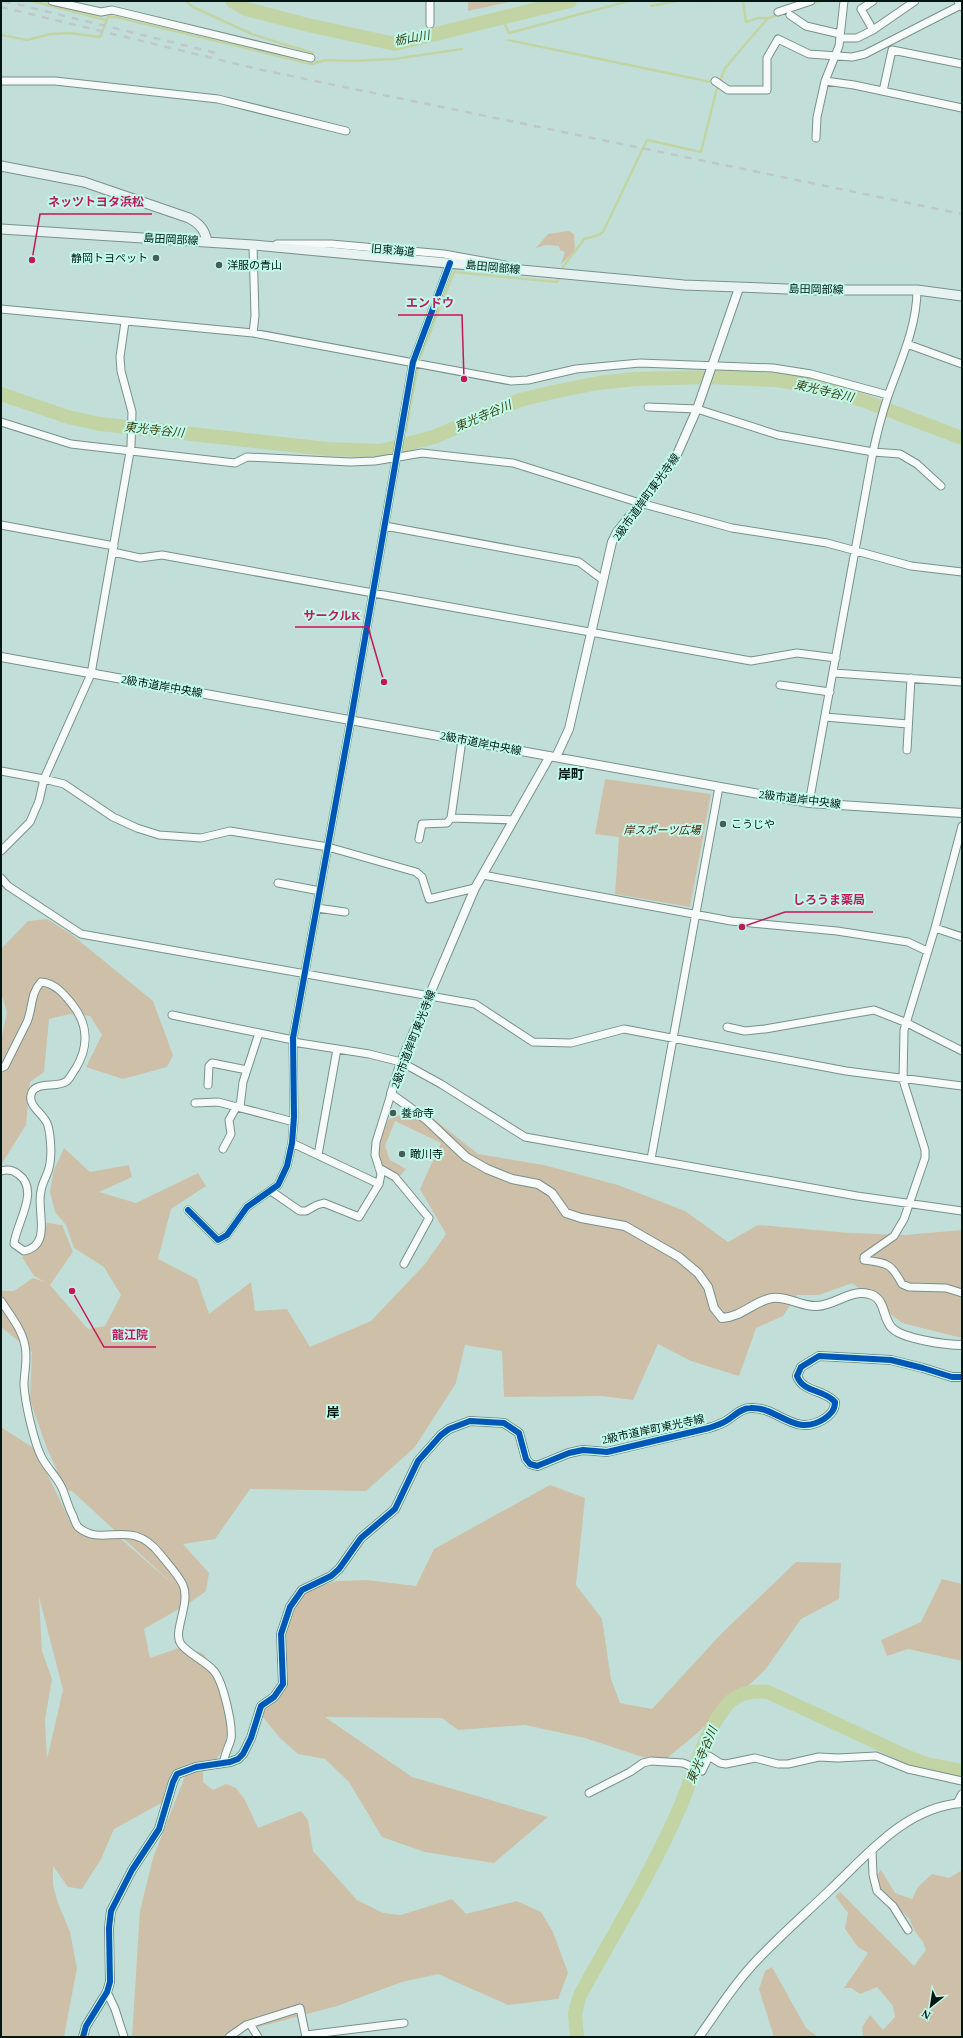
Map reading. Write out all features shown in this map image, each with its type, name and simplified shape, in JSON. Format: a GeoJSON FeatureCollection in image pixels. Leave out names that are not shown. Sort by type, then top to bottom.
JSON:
{"type":"FeatureCollection","features":[{"type":"Feature","properties":{"kind":"main road"},"geometry":{"type":"LineString","coordinates":[[1,166],[84,182],[189,218],[197,222],[205,232],[207,242]]}},
{"type":"Feature","properties":{"kind":"main road","name":"島田岡部線"},"geometry":{"type":"LineString","coordinates":[[1,229],[253,245],[739,288],[917,290],[962,296]]}},
{"type":"Feature","properties":{"kind":"street"},"geometry":{"type":"LineString","coordinates":[[52,1],[101,12],[112,10],[311,58]]}},
{"type":"Feature","properties":{"kind":"street"},"geometry":{"type":"LineString","coordinates":[[430,1],[430,24]]}},
{"type":"Feature","properties":{"kind":"street"},"geometry":{"type":"LineString","coordinates":[[778,12],[811,1]]}},
{"type":"Feature","properties":{"kind":"street"},"geometry":{"type":"LineString","coordinates":[[816,138],[817,117],[825,81],[836,55],[844,1]]}},
{"type":"Feature","properties":{"kind":"street"},"geometry":{"type":"LineString","coordinates":[[873,1],[860,10],[874,30]]}},
{"type":"Feature","properties":{"kind":"street"},"geometry":{"type":"LineString","coordinates":[[790,15],[806,26],[840,36],[857,38],[874,30],[915,1]]}},
{"type":"Feature","properties":{"kind":"street"},"geometry":{"type":"LineString","coordinates":[[715,81],[728,90],[767,90],[767,58],[778,39],[809,54],[836,55],[852,58],[866,54],[884,45],[961,3]]}},
{"type":"Feature","properties":{"kind":"street"},"geometry":{"type":"LineString","coordinates":[[884,45],[892,50],[962,64]]}},
{"type":"Feature","properties":{"kind":"street"},"geometry":{"type":"LineString","coordinates":[[883,91],[892,50]]}},
{"type":"Feature","properties":{"kind":"street"},"geometry":{"type":"LineString","coordinates":[[1,81],[55,81],[218,99],[346,131]]}},
{"type":"Feature","properties":{"kind":"street"},"geometry":{"type":"LineString","coordinates":[[825,81],[883,91],[962,108]]}},
{"type":"Feature","properties":{"kind":"street","name":"旧東海道"},"geometry":{"type":"LineString","coordinates":[[253,245],[294,243],[354,246],[444,254],[532,270]]}},
{"type":"Feature","properties":{"kind":"street"},"geometry":{"type":"LineString","coordinates":[[253,245],[255,316],[253,333]]}},
{"type":"Feature","properties":{"kind":"street"},"geometry":{"type":"LineString","coordinates":[[188,1210],[218,1240],[227,1235],[247,1207],[272,1191],[278,1185],[287,1166],[292,1143],[294,1122],[293,1041],[413,362],[450,263]]}},
{"type":"Feature","properties":{"kind":"street","name":"2級市道岸町東光寺線"},"geometry":{"type":"LineString","coordinates":[[739,288],[697,409],[676,460],[617,532],[612,542],[590,632],[569,729],[475,888],[401,1062],[391,1094],[427,1120],[466,1157],[487,1169],[512,1179],[538,1184],[552,1192],[566,1213],[581,1218],[625,1226],[679,1257],[698,1273],[708,1288],[714,1308],[722,1318],[733,1318],[770,1299],[779,1298],[817,1306],[858,1292],[871,1294],[879,1300],[891,1327],[897,1331],[915,1338],[962,1345]]}},
{"type":"Feature","properties":{"kind":"street"},"geometry":{"type":"LineString","coordinates":[[809,803],[834,673],[873,452],[880,419],[907,344],[917,303],[917,290]]}},
{"type":"Feature","properties":{"kind":"street"},"geometry":{"type":"LineString","coordinates":[[1,309],[124,322],[253,333],[413,362],[511,382],[528,380],[576,369],[611,364],[640,363],[710,370],[773,368],[811,374],[888,395]]}},
{"type":"Feature","properties":{"kind":"street"},"geometry":{"type":"LineString","coordinates":[[1,851],[30,822],[39,802],[44,778],[91,674],[131,448],[132,412],[121,371],[120,357],[124,322]]}},
{"type":"Feature","properties":{"kind":"street"},"geometry":{"type":"LineString","coordinates":[[907,344],[962,364]]}},
{"type":"Feature","properties":{"kind":"street"},"geometry":{"type":"LineString","coordinates":[[648,407],[697,409],[778,435],[873,452],[900,454],[917,464],[941,486]]}},
{"type":"Feature","properties":{"kind":"street"},"geometry":{"type":"LineString","coordinates":[[1,422],[71,444],[131,448],[235,463],[247,457],[350,462],[422,453],[513,463],[640,503],[732,528],[827,543],[855,549],[910,566],[962,572]]}},
{"type":"Feature","properties":{"kind":"street"},"geometry":{"type":"LineString","coordinates":[[1,525],[113,549],[140,558],[162,555],[752,660],[797,653],[836,658]]}},
{"type":"Feature","properties":{"kind":"street"},"geometry":{"type":"LineString","coordinates":[[385,526],[579,562],[603,580]]}},
{"type":"Feature","properties":{"kind":"street","name":"2級市道岸中央線"},"geometry":{"type":"LineString","coordinates":[[1,657],[351,719],[719,788],[809,803],[962,813]]}},
{"type":"Feature","properties":{"kind":"street"},"geometry":{"type":"LineString","coordinates":[[834,673],[962,682]]}},
{"type":"Feature","properties":{"kind":"street"},"geometry":{"type":"LineString","coordinates":[[907,750],[911,678]]}},
{"type":"Feature","properties":{"kind":"street"},"geometry":{"type":"LineString","coordinates":[[780,685],[830,692]]}},
{"type":"Feature","properties":{"kind":"street"},"geometry":{"type":"LineString","coordinates":[[825,718],[908,724]]}},
{"type":"Feature","properties":{"kind":"street"},"geometry":{"type":"LineString","coordinates":[[419,839],[422,824],[446,823],[451,818],[462,740]]}},
{"type":"Feature","properties":{"kind":"street"},"geometry":{"type":"LineString","coordinates":[[1,771],[44,778],[64,784],[113,818],[159,835],[201,838],[230,831],[328,847],[416,872],[422,876],[429,899],[475,888]]}},
{"type":"Feature","properties":{"kind":"street"},"geometry":{"type":"LineString","coordinates":[[651,1159],[719,788]]}},
{"type":"Feature","properties":{"kind":"street"},"geometry":{"type":"LineString","coordinates":[[451,818],[514,820]]}},
{"type":"Feature","properties":{"kind":"street"},"geometry":{"type":"LineString","coordinates":[[962,826],[935,928],[904,1030],[903,1080],[926,1150],[925,1158],[904,1219],[894,1236],[864,1257],[864,1260],[886,1263],[894,1269],[902,1284],[909,1287],[946,1288],[962,1293]]}},
{"type":"Feature","properties":{"kind":"street"},"geometry":{"type":"LineString","coordinates":[[483,874],[731,921],[837,931],[908,942],[927,951]]}},
{"type":"Feature","properties":{"kind":"street"},"geometry":{"type":"LineString","coordinates":[[1,878],[8,886],[81,934],[474,1004],[533,1042],[571,1043],[624,1030],[769,1058],[903,1080],[962,1086]]}},
{"type":"Feature","properties":{"kind":"street"},"geometry":{"type":"LineString","coordinates":[[278,883],[320,892]]}},
{"type":"Feature","properties":{"kind":"street"},"geometry":{"type":"LineString","coordinates":[[317,908],[345,912]]}},
{"type":"Feature","properties":{"kind":"street"},"geometry":{"type":"LineString","coordinates":[[935,928],[962,937]]}},
{"type":"Feature","properties":{"kind":"street"},"geometry":{"type":"LineString","coordinates":[[1,1068],[5,1066],[27,1022],[30,1015],[30,1003],[37,986],[41,982],[48,982],[56,987],[73,1005],[82,1020],[86,1034],[86,1041],[79,1062],[69,1079],[62,1084],[39,1086],[34,1089],[31,1096],[31,1102],[46,1120],[48,1126],[50,1167],[40,1192],[42,1220],[40,1236],[35,1246],[30,1250],[24,1251],[14,1244],[27,1196],[27,1185],[22,1177],[15,1172],[6,1169],[1,1171]]}},
{"type":"Feature","properties":{"kind":"street"},"geometry":{"type":"LineString","coordinates":[[727,1027],[745,1031],[765,1029],[805,1024],[867,1010],[874,1010],[907,1023],[962,1051]]}},
{"type":"Feature","properties":{"kind":"street"},"geometry":{"type":"LineString","coordinates":[[172,1015],[401,1062],[441,1084],[525,1137],[857,1196],[910,1202],[962,1211]]}},
{"type":"Feature","properties":{"kind":"street"},"geometry":{"type":"LineString","coordinates":[[223,1149],[231,1134],[229,1120],[238,1107],[243,1082],[259,1033]]}},
{"type":"Feature","properties":{"kind":"street"},"geometry":{"type":"LineString","coordinates":[[318,1155],[337,1049]]}},
{"type":"Feature","properties":{"kind":"street"},"geometry":{"type":"LineString","coordinates":[[208,1085],[209,1066],[212,1063],[247,1070]]}},
{"type":"Feature","properties":{"kind":"street"},"geometry":{"type":"LineString","coordinates":[[272,1191],[300,1211],[306,1211],[324,1203],[358,1217],[379,1184],[381,1174],[375,1155],[376,1142],[391,1094]]}},
{"type":"Feature","properties":{"kind":"street"},"geometry":{"type":"LineString","coordinates":[[195,1103],[218,1102],[294,1122]]}},
{"type":"Feature","properties":{"kind":"street"},"geometry":{"type":"LineString","coordinates":[[292,1143],[379,1184]]}},
{"type":"Feature","properties":{"kind":"street"},"geometry":{"type":"LineString","coordinates":[[379,1168],[395,1177],[429,1218],[404,1264]]}},
{"type":"Feature","properties":{"kind":"street"},"geometry":{"type":"LineString","coordinates":[[1,1301],[20,1331],[25,1346],[27,1358],[24,1386],[27,1410],[42,1458],[62,1488],[77,1526],[94,1534],[134,1534],[150,1542],[183,1586],[185,1598],[184,1612],[178,1633],[179,1641],[181,1645],[216,1672],[223,1689],[230,1725],[231,1739],[224,1762],[185,1770],[177,1774],[173,1782],[159,1829],[132,1870],[111,1911],[109,1928],[110,1982],[107,1992],[86,2026],[83,2037]]}},
{"type":"Feature","properties":{"kind":"street","name":"2級市道岸町東光寺線"},"geometry":{"type":"LineString","coordinates":[[224,1762],[238,1759],[242,1754],[251,1738],[261,1706],[274,1697],[283,1684],[281,1634],[290,1606],[302,1590],[331,1576],[339,1569],[361,1538],[395,1509],[418,1461],[449,1429],[470,1421],[504,1423],[519,1433],[526,1459],[530,1464],[537,1466],[569,1453],[583,1450],[607,1452],[709,1428],[725,1422],[749,1407],[761,1409],[787,1420],[808,1426],[829,1416],[835,1408],[835,1402],[831,1398],[799,1383],[797,1376],[801,1367],[819,1356],[890,1360],[952,1377],[962,1377]]}},
{"type":"Feature","properties":{"kind":"street"},"geometry":{"type":"LineString","coordinates":[[589,1793],[626,1774],[643,1763],[652,1761],[683,1763],[702,1770],[709,1756],[720,1763],[726,1764],[755,1758],[778,1764],[788,1764],[819,1757],[838,1758],[876,1756],[908,1769],[962,1781]]}},
{"type":"Feature","properties":{"kind":"street"},"geometry":{"type":"LineString","coordinates":[[700,2037],[725,1999],[758,1960],[872,1850],[907,1822],[939,1807],[959,1803],[962,1794]]}},
{"type":"Feature","properties":{"kind":"street"},"geometry":{"type":"LineString","coordinates":[[872,1850],[873,1875],[877,1891],[894,1906],[908,1930]]}},
{"type":"Feature","properties":{"kind":"street"},"geometry":{"type":"LineString","coordinates":[[107,1992],[115,2009],[124,2037]]}},
{"type":"Feature","properties":{"kind":"street"},"geometry":{"type":"LineString","coordinates":[[229,2037],[236,2031],[250,2024],[300,2008],[306,2036],[404,2023]]}},
{"type":"Feature","properties":{"kind":"street"},"geometry":{"type":"LineString","coordinates":[[250,2024],[258,2037]]}},
{"type":"Feature","properties":{"kind":"green space"},"geometry":{"type":"Polygon","coordinates":[[[468,1],[514,1],[468,11],[468,1]]]}},
{"type":"Feature","properties":{"kind":"green space"},"geometry":{"type":"Polygon","coordinates":[[[569,231],[574,234],[575,251],[561,264],[565,252],[560,250],[559,246],[546,245],[536,248],[548,234],[569,231]]]}},
{"type":"Feature","properties":{"kind":"green space","name":"岸スポーツ広場"},"geometry":{"type":"Polygon","coordinates":[[[605,779],[711,794],[690,907],[615,894],[619,837],[595,834],[605,779]]]}},
{"type":"Feature","properties":{"kind":"green space"},"geometry":{"type":"Polygon","coordinates":[[[47,919],[71,934],[153,1001],[173,1055],[167,1067],[123,1079],[86,1067],[102,1035],[90,1016],[70,1014],[49,1019],[44,1072],[30,1082],[26,1125],[1,1165],[1,1041],[7,1012],[1,993],[1,949],[28,921],[47,919]]]}},
{"type":"Feature","properties":{"kind":"green space"},"geometry":{"type":"Polygon","coordinates":[[[419,1107],[478,1154],[544,1165],[618,1185],[685,1211],[728,1242],[758,1225],[850,1233],[905,1235],[962,1230],[962,1338],[902,1323],[852,1283],[819,1295],[797,1295],[783,1316],[756,1328],[739,1376],[691,1361],[658,1344],[633,1400],[602,1396],[504,1397],[502,1351],[465,1345],[456,1383],[415,1447],[366,1491],[250,1489],[215,1539],[183,1544],[209,1573],[206,1591],[191,1602],[144,1629],[150,1658],[182,1647],[204,1654],[226,1697],[229,1727],[223,1750],[214,1762],[181,1773],[165,1801],[114,1829],[101,1859],[82,1889],[68,1887],[53,1866],[53,1885],[58,1903],[70,1932],[77,1968],[64,2037],[1,2037],[1,1427],[35,1449],[72,1525],[85,1536],[121,1539],[176,1587],[72,1491],[66,1490],[46,1446],[30,1400],[32,1352],[1,1327],[1,1291],[14,1291],[33,1278],[45,1282],[34,1276],[22,1257],[36,1251],[47,1223],[62,1225],[73,1252],[50,1285],[88,1329],[105,1326],[121,1295],[104,1267],[74,1248],[66,1225],[55,1212],[50,1192],[54,1170],[64,1148],[90,1172],[129,1165],[132,1177],[99,1192],[136,1203],[198,1173],[206,1186],[171,1209],[158,1259],[197,1279],[209,1314],[251,1282],[255,1311],[287,1309],[310,1347],[371,1321],[425,1264],[446,1234],[420,1189],[441,1143],[395,1121],[385,1146],[390,1160],[406,1169],[398,1178],[381,1165],[377,1146],[388,1120],[419,1107]],[[39,1597],[42,1651],[52,1679],[45,1720],[47,1759],[63,1690],[39,1597]]]}},
{"type":"Feature","properties":{"kind":"green space"},"geometry":{"type":"Polygon","coordinates":[[[550,1485],[585,1498],[576,1585],[602,1619],[611,1679],[620,1703],[652,1709],[721,1634],[796,1562],[841,1563],[839,1599],[801,1619],[765,1670],[695,1735],[661,1763],[585,1738],[525,1725],[458,1730],[442,1718],[325,1717],[412,1777],[548,1817],[494,1863],[425,1852],[382,1837],[349,1782],[325,1759],[298,1754],[280,1738],[256,1709],[284,1687],[277,1662],[281,1622],[308,1590],[336,1581],[367,1580],[416,1586],[434,1549],[550,1485]]]}},
{"type":"Feature","properties":{"kind":"green space"},"geometry":{"type":"Polygon","coordinates":[[[942,1579],[962,1584],[962,1661],[908,1649],[887,1656],[881,1640],[921,1622],[942,1579]]]}},
{"type":"Feature","properties":{"kind":"green space"},"geometry":{"type":"Polygon","coordinates":[[[203,1766],[203,1782],[213,1790],[226,1784],[236,1788],[245,1800],[258,1828],[301,1811],[308,1820],[313,1851],[357,1900],[383,1913],[401,1915],[452,1899],[466,1914],[517,1901],[541,1912],[553,1932],[568,1973],[558,1999],[508,2005],[438,1974],[402,1982],[337,2006],[221,2037],[132,2037],[140,1911],[153,1858],[187,1771],[203,1766]]]}},
{"type":"Feature","properties":{"kind":"green space"},"geometry":{"type":"Polygon","coordinates":[[[881,1870],[895,1893],[912,1899],[918,1887],[932,1874],[949,1878],[962,1870],[962,2037],[861,2037],[863,2036],[862,2027],[870,2015],[883,2030],[895,2017],[893,2006],[877,1987],[860,1994],[851,1988],[844,1988],[868,1953],[858,1947],[845,1929],[848,1913],[835,1896],[840,1892],[914,1966],[926,1950],[923,1942],[914,1930],[909,1918],[879,1891],[876,1875],[881,1870]]]}},
{"type":"Feature","properties":{"kind":"green space"},"geometry":{"type":"Polygon","coordinates":[[[772,1967],[806,2028],[818,2037],[774,2037],[759,1989],[765,1971],[772,1967]]]}},
{"type":"Feature","properties":{"kind":"waterway"},"geometry":{"type":"LineString","coordinates":[[32,1],[106,20]]}},
{"type":"Feature","properties":{"kind":"waterway"},"geometry":{"type":"LineString","coordinates":[[186,1],[193,7],[254,35],[313,53]]}},
{"type":"Feature","properties":{"kind":"waterway","name":"栃山川"},"geometry":{"type":"LineString","coordinates":[[232,1],[246,9],[308,25],[395,44],[570,1]]}},
{"type":"Feature","properties":{"kind":"waterway"},"geometry":{"type":"LineString","coordinates":[[502,19],[509,33],[629,1]]}},
{"type":"Feature","properties":{"kind":"waterway"},"geometry":{"type":"LineString","coordinates":[[651,6],[676,1]]}},
{"type":"Feature","properties":{"kind":"waterway"},"geometry":{"type":"LineString","coordinates":[[698,1],[708,1]]}},
{"type":"Feature","properties":{"kind":"waterway"},"geometry":{"type":"LineString","coordinates":[[743,1],[746,22],[758,18],[768,18]]}},
{"type":"Feature","properties":{"kind":"waterway"},"geometry":{"type":"LineString","coordinates":[[811,4],[820,1]]}},
{"type":"Feature","properties":{"kind":"waterway"},"geometry":{"type":"LineString","coordinates":[[561,271],[584,239],[599,235],[603,232],[647,140],[701,152],[716,92],[725,68],[768,18],[789,12]]}},
{"type":"Feature","properties":{"kind":"waterway"},"geometry":{"type":"LineString","coordinates":[[1,35],[27,40],[51,34],[69,33],[100,37],[108,17],[116,17],[312,64],[325,60],[353,61],[394,59],[462,49]]}},
{"type":"Feature","properties":{"kind":"waterway"},"geometry":{"type":"LineString","coordinates":[[508,40],[711,82]]}},
{"type":"Feature","properties":{"kind":"waterway"},"geometry":{"type":"LineString","coordinates":[[406,430],[419,360],[454,272],[557,282],[560,276]]}},
{"type":"Feature","properties":{"kind":"waterway","name":"東光寺谷川"},"geometry":{"type":"LineString","coordinates":[[1,394],[68,417],[100,424],[328,449],[380,451],[434,437],[520,400],[598,383],[635,379],[708,377],[776,380],[809,385],[862,400],[962,438]]}},
{"type":"Feature","properties":{"kind":"waterway","name":"東光寺谷川"},"geometry":{"type":"LineString","coordinates":[[577,2037],[575,2013],[580,1995],[632,1902],[669,1831],[685,1795],[709,1732],[723,1710],[732,1700],[742,1694],[768,1692],[908,1757],[926,1764],[962,1771]]}},
{"type":"Feature","properties":{"kind":"railway"},"geometry":{"type":"LineString","coordinates":[[4,1],[220,54]]}},
{"type":"Feature","properties":{"kind":"railway"},"geometry":{"type":"LineString","coordinates":[[1,7],[262,70],[962,214]]}},
{"type":"Feature","properties":{"kind":"cycle path"},"geometry":{"type":"LineString","coordinates":[[188,1210],[218,1240],[227,1235],[247,1207],[278,1185],[287,1166],[292,1143],[294,1117],[293,1038],[351,719],[413,362],[450,263]]}},
{"type":"Feature","properties":{"kind":"cycle path"},"geometry":{"type":"LineString","coordinates":[[83,2037],[86,2026],[107,1992],[110,1982],[109,1928],[111,1911],[132,1870],[159,1829],[173,1782],[177,1774],[196,1767],[230,1762],[238,1759],[243,1754],[251,1738],[261,1706],[274,1697],[283,1684],[281,1634],[290,1607],[302,1590],[331,1576],[339,1569],[361,1538],[395,1509],[418,1461],[441,1435],[449,1429],[470,1421],[504,1423],[519,1433],[526,1459],[530,1464],[537,1466],[569,1453],[583,1450],[607,1452],[709,1428],[724,1422],[747,1408],[760,1409],[795,1423],[804,1425],[813,1424],[831,1414],[835,1402],[825,1395],[804,1385],[797,1376],[801,1367],[819,1356],[891,1360],[952,1377],[962,1377]]}},
{"type":"Feature","properties":{"kind":"place","name":"静岡トヨペット"},"geometry":{"type":"Point","coordinates":[156,258]}},
{"type":"Feature","properties":{"kind":"place","name":"ネッツトヨタ浜松"},"geometry":{"type":"Point","coordinates":[32,260]}},
{"type":"Feature","properties":{"kind":"place","name":"洋服の青山"},"geometry":{"type":"Point","coordinates":[219,265]}},
{"type":"Feature","properties":{"kind":"place","name":"エンドウ"},"geometry":{"type":"Point","coordinates":[464,379]}},
{"type":"Feature","properties":{"kind":"place","name":"サークルK"},"geometry":{"type":"Point","coordinates":[384,682]}},
{"type":"Feature","properties":{"kind":"place","name":"こうじや"},"geometry":{"type":"Point","coordinates":[723,824]}},
{"type":"Feature","properties":{"kind":"place","name":"しろうま薬局"},"geometry":{"type":"Point","coordinates":[742,927]}},
{"type":"Feature","properties":{"kind":"place","name":"養命寺"},"geometry":{"type":"Point","coordinates":[393,1113]}},
{"type":"Feature","properties":{"kind":"place","name":"瞰川寺"},"geometry":{"type":"Point","coordinates":[402,1154]}},
{"type":"Feature","properties":{"kind":"place","name":"龍江院"},"geometry":{"type":"Point","coordinates":[72,1291]}},
{"type":"Feature","properties":{"kind":"district","name":"岸町"},"geometry":{"type":"Point","coordinates":[571,774]}},
{"type":"Feature","properties":{"kind":"district","name":"岸"},"geometry":{"type":"Point","coordinates":[333,1412]}}]}
